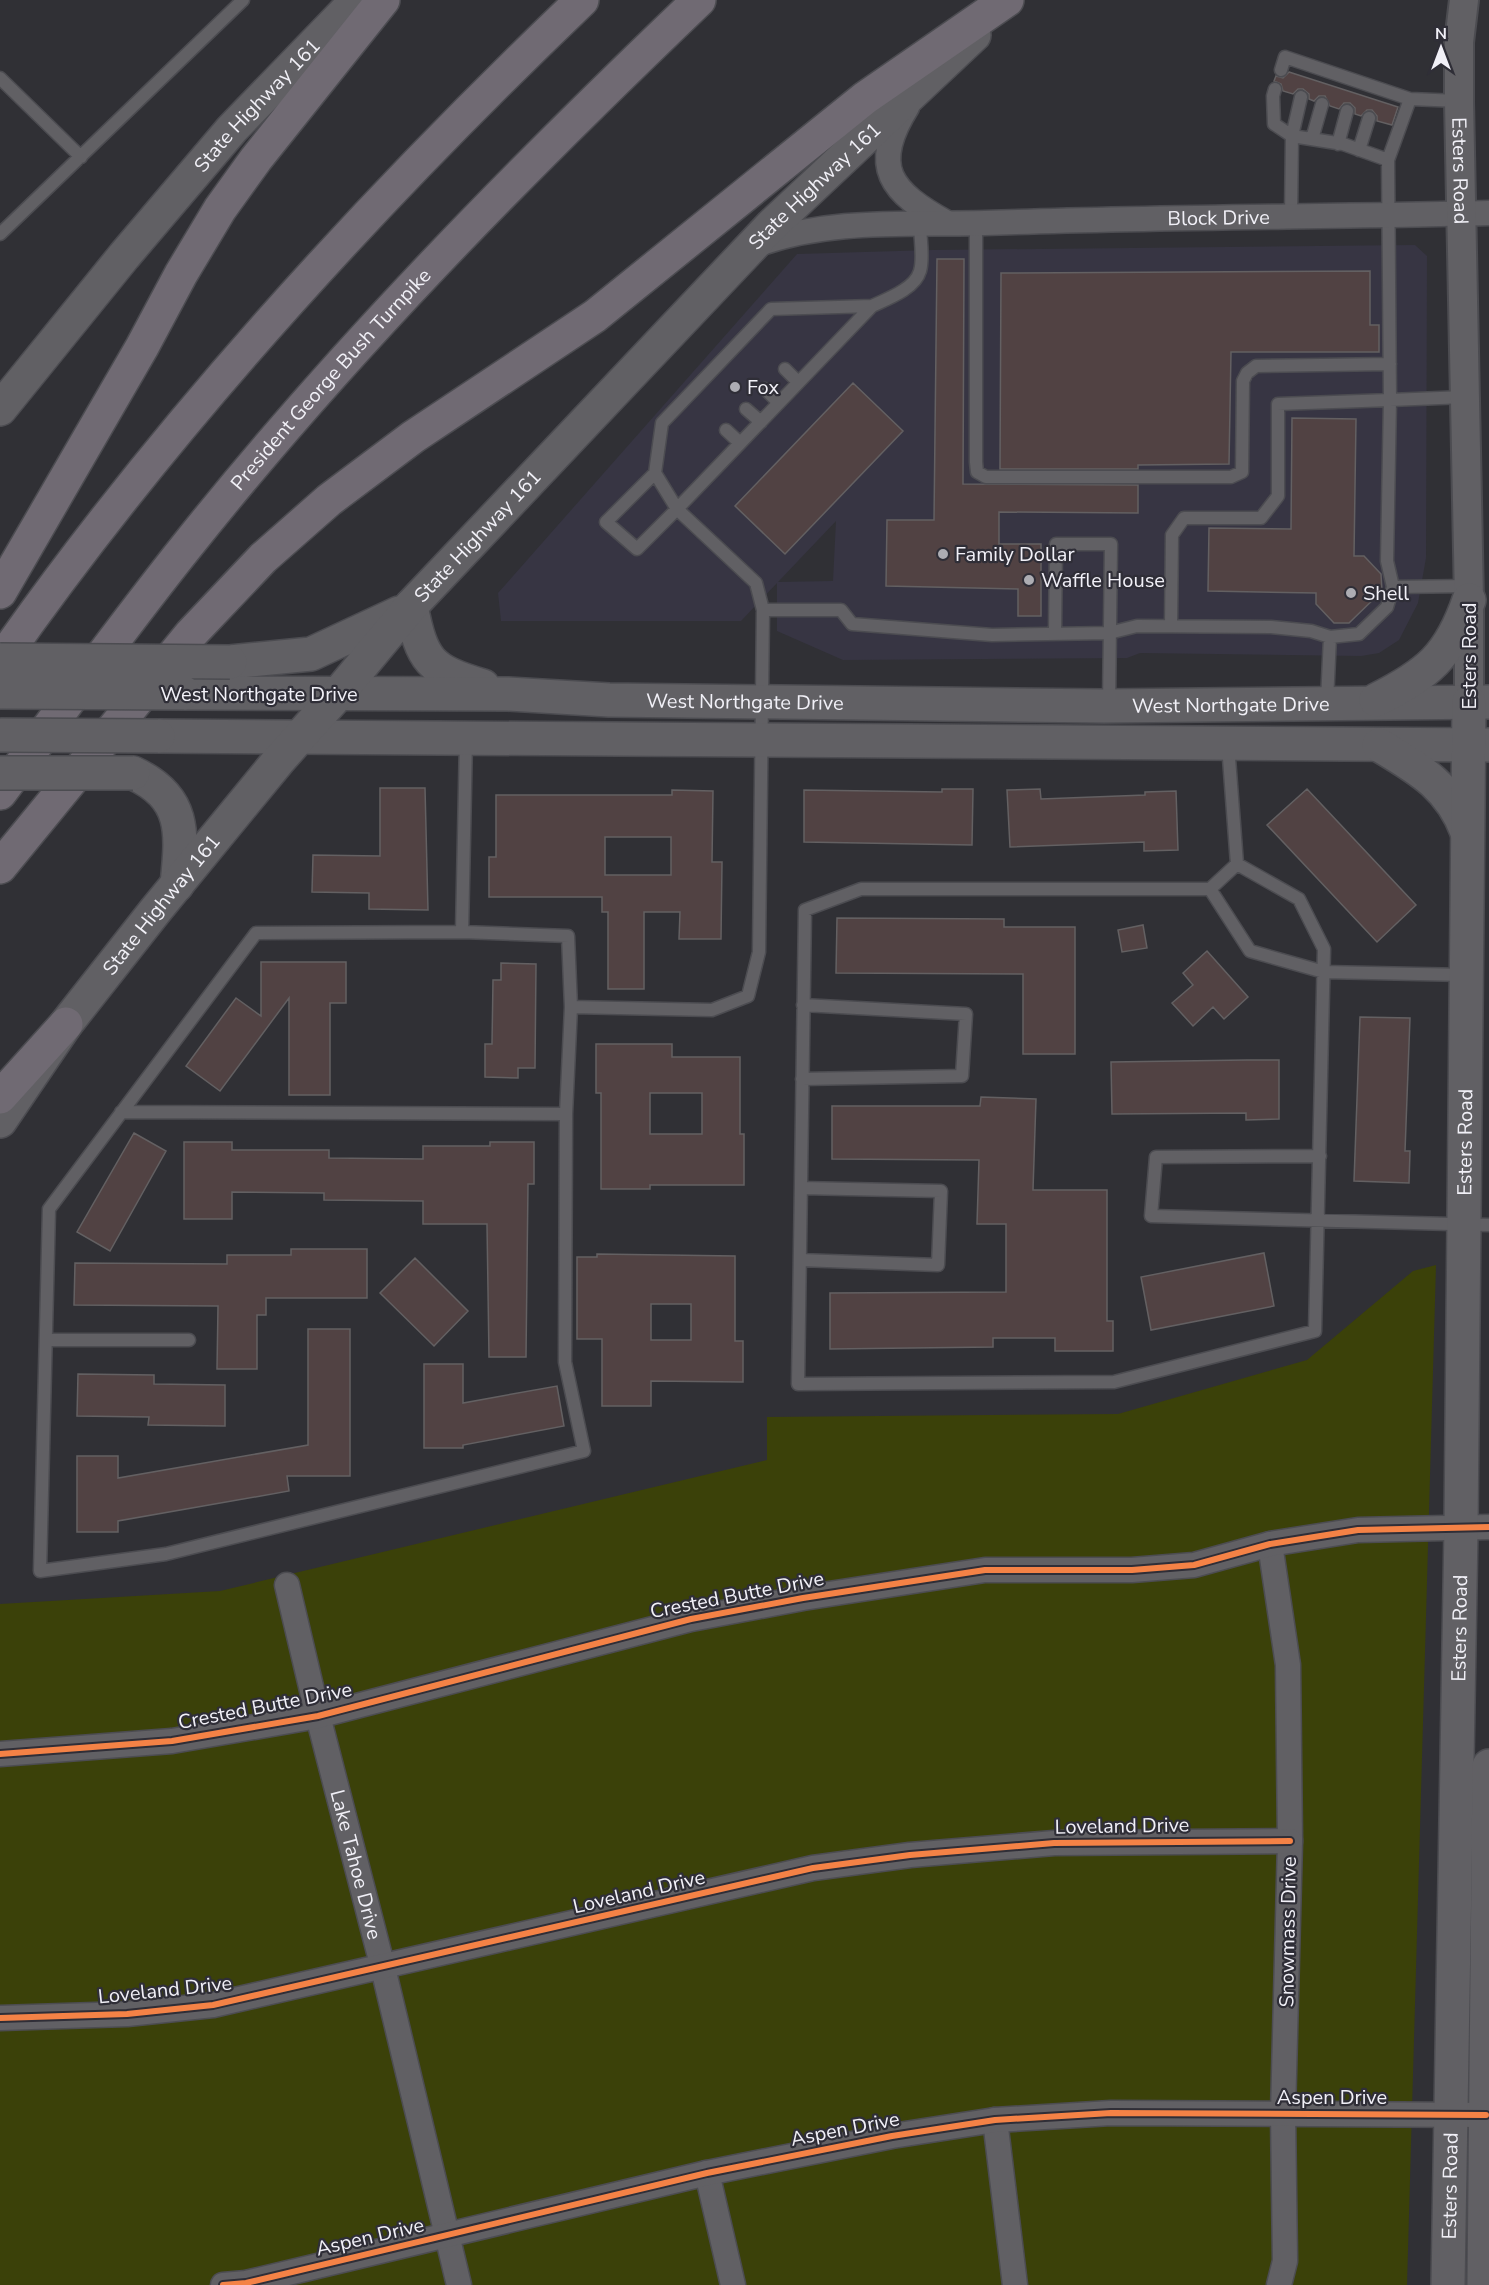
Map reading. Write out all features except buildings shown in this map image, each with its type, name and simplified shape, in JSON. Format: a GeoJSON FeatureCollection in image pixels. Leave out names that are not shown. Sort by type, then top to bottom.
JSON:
{"type":"FeatureCollection","features":[{"type":"Feature","properties":{"kind":"highway"},"geometry":{"type":"LineString","coordinates":[[0,592],[220,209],[256,159],[382,0]]}},
{"type":"Feature","properties":{"kind":"highway"},"geometry":{"type":"LineString","coordinates":[[0,661],[36,611],[220,382],[415,167],[515,64],[582,0]]}},
{"type":"Feature","properties":{"kind":"highway","name":"President George Bush Turnpike"},"geometry":{"type":"LineString","coordinates":[[0,793],[187,545],[358,347],[457,239],[549,144],[699,0]]}},
{"type":"Feature","properties":{"kind":"highway"},"geometry":{"type":"LineString","coordinates":[[0,867],[191,634],[263,558],[329,500],[413,437],[595,316],[865,98],[1009,0]]}},
{"type":"Feature","properties":{"kind":"highway"},"geometry":{"type":"LineString","coordinates":[[0,1097],[66,1024]]}},
{"type":"Feature","properties":{"kind":"main road","name":"State Highway 161"},"geometry":{"type":"LineString","coordinates":[[0,409],[124,256],[232,129],[357,0]]}},
{"type":"Feature","properties":{"kind":"main road","name":"State Highway 161"},"geometry":{"type":"LineString","coordinates":[[0,1122],[66,1024],[299,736],[338,694],[411,606],[750,248],[1009,0]]}},
{"type":"Feature","properties":{"kind":"main road"},"geometry":{"type":"LineString","coordinates":[[1371,703],[1408,684],[1446,651],[1460,626],[1469,593]]}},
{"type":"Feature","properties":{"kind":"main road"},"geometry":{"type":"LineString","coordinates":[[0,661],[230,662],[311,654],[411,606],[417,634],[426,658],[449,676],[507,694]]}},
{"type":"Feature","properties":{"kind":"main road","name":"West Northgate Drive"},"geometry":{"type":"LineString","coordinates":[[0,692],[507,694],[609,700],[762,700],[1107,706],[1479,702]]}},
{"type":"Feature","properties":{"kind":"main road","name":"Esters Road"},"geometry":{"type":"LineString","coordinates":[[1448,2285],[1456,1790],[1475,1527],[1477,1224],[1467,975],[1468,835],[1479,746],[1479,702]]}},
{"type":"Feature","properties":{"kind":"main road"},"geometry":{"type":"LineString","coordinates":[[1105,743],[1107,706]]}},
{"type":"Feature","properties":{"kind":"main road","name":"West Northgate Drive"},"geometry":{"type":"LineString","coordinates":[[0,735],[1479,746]]}},
{"type":"Feature","properties":{"kind":"main road"},"geometry":{"type":"LineString","coordinates":[[1379,745],[1434,780],[1461,818],[1468,835]]}},
{"type":"Feature","properties":{"kind":"main road"},"geometry":{"type":"LineString","coordinates":[[0,773],[133,773],[151,781],[170,801],[182,835],[177,885]]}},
{"type":"Feature","properties":{"kind":"main road","name":"Esters Road"},"geometry":{"type":"LineString","coordinates":[[1484,2285],[1487,2194],[1489,1766]]}},
{"type":"Feature","properties":{"kind":"street","name":"Esters Road"},"geometry":{"type":"LineString","coordinates":[[1464,0],[1459,42],[1459,101],[1475,213],[1465,397],[1469,593],[1479,702]]}},
{"type":"Feature","properties":{"kind":"street"},"geometry":{"type":"LineString","coordinates":[[921,85],[889,139],[893,179],[900,191],[949,224]]}},
{"type":"Feature","properties":{"kind":"street","name":"Block Drive"},"geometry":{"type":"LineString","coordinates":[[750,248],[797,232],[840,226],[1475,213]]}},
{"type":"Feature","properties":{"kind":"street","name":"Crested Butte Drive"},"geometry":{"type":"LineString","coordinates":[[0,1754],[172,1741],[318,1716],[691,1618],[985,1570],[1132,1570],[1194,1565],[1270,1544],[1358,1530],[1475,1527]]}},
{"type":"Feature","properties":{"kind":"street","name":"Snowmass Drive"},"geometry":{"type":"LineString","coordinates":[[1270,1544],[1288,1665],[1290,1841],[1283,2113],[1285,2261],[1279,2285]]}},
{"type":"Feature","properties":{"kind":"street","name":"Lake Tahoe Drive"},"geometry":{"type":"LineString","coordinates":[[287,1585],[383,1968],[459,2285]]}},
{"type":"Feature","properties":{"kind":"street"},"geometry":{"type":"LineString","coordinates":[[1456,1790],[1489,1790]]}},
{"type":"Feature","properties":{"kind":"street","name":"Loveland Drive"},"geometry":{"type":"LineString","coordinates":[[0,2018],[127,2014],[213,2005],[813,1868],[899,1856],[1054,1843],[1290,1841]]}},
{"type":"Feature","properties":{"kind":"street","name":"Aspen Drive"},"geometry":{"type":"LineString","coordinates":[[223,2285],[246,2283],[707,2173],[892,2136],[995,2120],[1111,2113],[1486,2115]]}},
{"type":"Feature","properties":{"kind":"street"},"geometry":{"type":"LineString","coordinates":[[995,2120],[1015,2285]]}},
{"type":"Feature","properties":{"kind":"street"},"geometry":{"type":"LineString","coordinates":[[707,2173],[733,2285]]}},
{"type":"Feature","properties":{"kind":"lane"},"geometry":{"type":"LineString","coordinates":[[0,234],[243,0]]}},
{"type":"Feature","properties":{"kind":"lane"},"geometry":{"type":"LineString","coordinates":[[1281,70],[1285,57],[1309,65],[1330,79],[1377,94],[1410,99],[1459,101]]}},
{"type":"Feature","properties":{"kind":"lane"},"geometry":{"type":"LineString","coordinates":[[1306,78],[1309,65]]}},
{"type":"Feature","properties":{"kind":"lane"},"geometry":{"type":"LineString","coordinates":[[0,78],[81,157]]}},
{"type":"Feature","properties":{"kind":"lane"},"geometry":{"type":"LineString","coordinates":[[1275,89],[1274,124],[1292,136],[1338,144],[1388,160]]}},
{"type":"Feature","properties":{"kind":"lane"},"geometry":{"type":"LineString","coordinates":[[1291,216],[1292,136],[1301,97]]}},
{"type":"Feature","properties":{"kind":"lane"},"geometry":{"type":"LineString","coordinates":[[763,610],[841,610],[852,624],[969,633],[1109,633],[1137,626],[1171,626],[1271,627],[1311,631],[1330,637],[1359,634],[1387,607],[1393,587],[1387,561],[1390,400],[1388,160],[1410,99]]}},
{"type":"Feature","properties":{"kind":"lane"},"geometry":{"type":"LineString","coordinates":[[1312,139],[1322,104]]}},
{"type":"Feature","properties":{"kind":"lane"},"geometry":{"type":"LineString","coordinates":[[1338,144],[1347,111]]}},
{"type":"Feature","properties":{"kind":"lane"},"geometry":{"type":"LineString","coordinates":[[1359,150],[1369,118]]}},
{"type":"Feature","properties":{"kind":"lane"},"geometry":{"type":"LineString","coordinates":[[976,223],[976,462],[977,471],[986,477],[1231,477],[1242,471],[1243,381],[1247,373],[1256,366],[1390,364]]}},
{"type":"Feature","properties":{"kind":"lane"},"geometry":{"type":"LineString","coordinates":[[872,306],[637,549],[606,522],[655,473],[662,423],[692,399],[751,337],[771,309],[872,306],[893,297],[910,284],[920,272],[921,224]]}},
{"type":"Feature","properties":{"kind":"lane"},"geometry":{"type":"LineString","coordinates":[[784,369],[798,382]]}},
{"type":"Feature","properties":{"kind":"lane"},"geometry":{"type":"LineString","coordinates":[[765,389],[779,403]]}},
{"type":"Feature","properties":{"kind":"lane"},"geometry":{"type":"LineString","coordinates":[[1171,626],[1172,535],[1184,518],[1261,518],[1278,496],[1278,404],[1465,397]]}},
{"type":"Feature","properties":{"kind":"lane"},"geometry":{"type":"LineString","coordinates":[[746,409],[761,422]]}},
{"type":"Feature","properties":{"kind":"lane"},"geometry":{"type":"LineString","coordinates":[[726,430],[740,443]]}},
{"type":"Feature","properties":{"kind":"lane"},"geometry":{"type":"LineString","coordinates":[[571,1007],[712,1010],[748,996],[759,952],[763,610],[756,583],[677,509],[655,473]]}},
{"type":"Feature","properties":{"kind":"lane"},"geometry":{"type":"LineString","coordinates":[[1055,633],[1056,544],[1111,544],[1107,706]]}},
{"type":"Feature","properties":{"kind":"lane"},"geometry":{"type":"LineString","coordinates":[[1393,587],[1469,593]]}},
{"type":"Feature","properties":{"kind":"lane"},"geometry":{"type":"LineString","coordinates":[[1327,703],[1330,637]]}},
{"type":"Feature","properties":{"kind":"lane"},"geometry":{"type":"LineString","coordinates":[[462,932],[466,738]]}},
{"type":"Feature","properties":{"kind":"lane"},"geometry":{"type":"LineString","coordinates":[[1228,744],[1237,864]]}},
{"type":"Feature","properties":{"kind":"lane"},"geometry":{"type":"LineString","coordinates":[[1237,864],[1299,899],[1324,949],[1315,1331],[1114,1382],[798,1384],[805,910],[861,889],[1210,889],[1237,864]]}},
{"type":"Feature","properties":{"kind":"lane"},"geometry":{"type":"LineString","coordinates":[[1210,889],[1250,951],[1324,972],[1467,975]]}},
{"type":"Feature","properties":{"kind":"lane"},"geometry":{"type":"LineString","coordinates":[[462,932],[568,936],[571,1007],[566,1114],[565,1362],[584,1451],[166,1554],[40,1571],[49,1209],[256,933],[462,932]]}},
{"type":"Feature","properties":{"kind":"lane"},"geometry":{"type":"LineString","coordinates":[[802,1079],[962,1076],[966,1014],[804,1005]]}},
{"type":"Feature","properties":{"kind":"lane"},"geometry":{"type":"LineString","coordinates":[[122,1112],[566,1114]]}},
{"type":"Feature","properties":{"kind":"lane"},"geometry":{"type":"LineString","coordinates":[[1320,1156],[1156,1157],[1151,1216],[1477,1224]]}},
{"type":"Feature","properties":{"kind":"lane"},"geometry":{"type":"LineString","coordinates":[[800,1260],[938,1264],[941,1191],[801,1188]]}},
{"type":"Feature","properties":{"kind":"lane"},"geometry":{"type":"LineString","coordinates":[[46,1340],[189,1340]]}},
{"type":"Feature","properties":{"kind":"shaded area"},"geometry":{"type":"Polygon","coordinates":[[[1415,245],[1427,256],[1426,558],[1418,603],[1399,640],[1379,653],[1361,656],[1140,653],[1127,658],[843,660],[777,631],[777,583],[741,621],[501,621],[498,593],[797,254],[932,250],[1415,245]],[[836,521],[778,582],[833,581],[836,521]]]}},
{"type":"Feature","properties":{"kind":"green space"},"geometry":{"type":"Polygon","coordinates":[[[1436,1265],[1407,2285],[0,2285],[0,1604],[220,1591],[767,1460],[767,1417],[1118,1414],[1307,1360],[1413,1271],[1436,1265]]]}},
{"type":"Feature","properties":{"kind":"cycle path"},"geometry":{"type":"LineString","coordinates":[[0,1754],[172,1741],[318,1716],[691,1619],[803,1598],[985,1570],[1132,1570],[1194,1565],[1270,1544],[1358,1530],[1489,1527]]}},
{"type":"Feature","properties":{"kind":"cycle path"},"geometry":{"type":"LineString","coordinates":[[0,2018],[127,2014],[213,2005],[813,1868],[910,1855],[1054,1843],[1290,1841]]}},
{"type":"Feature","properties":{"kind":"cycle path"},"geometry":{"type":"LineString","coordinates":[[223,2285],[246,2283],[707,2173],[892,2136],[995,2120],[1111,2113],[1486,2115]]}},
{"type":"Feature","properties":{"kind":"place","name":"Fox"},"geometry":{"type":"Point","coordinates":[735,387]}},
{"type":"Feature","properties":{"kind":"place","name":"Family Dollar"},"geometry":{"type":"Point","coordinates":[943,554]}},
{"type":"Feature","properties":{"kind":"place","name":"Waffle House"},"geometry":{"type":"Point","coordinates":[1029,580]}},
{"type":"Feature","properties":{"kind":"place","name":"Shell"},"geometry":{"type":"Point","coordinates":[1351,593]}}]}
